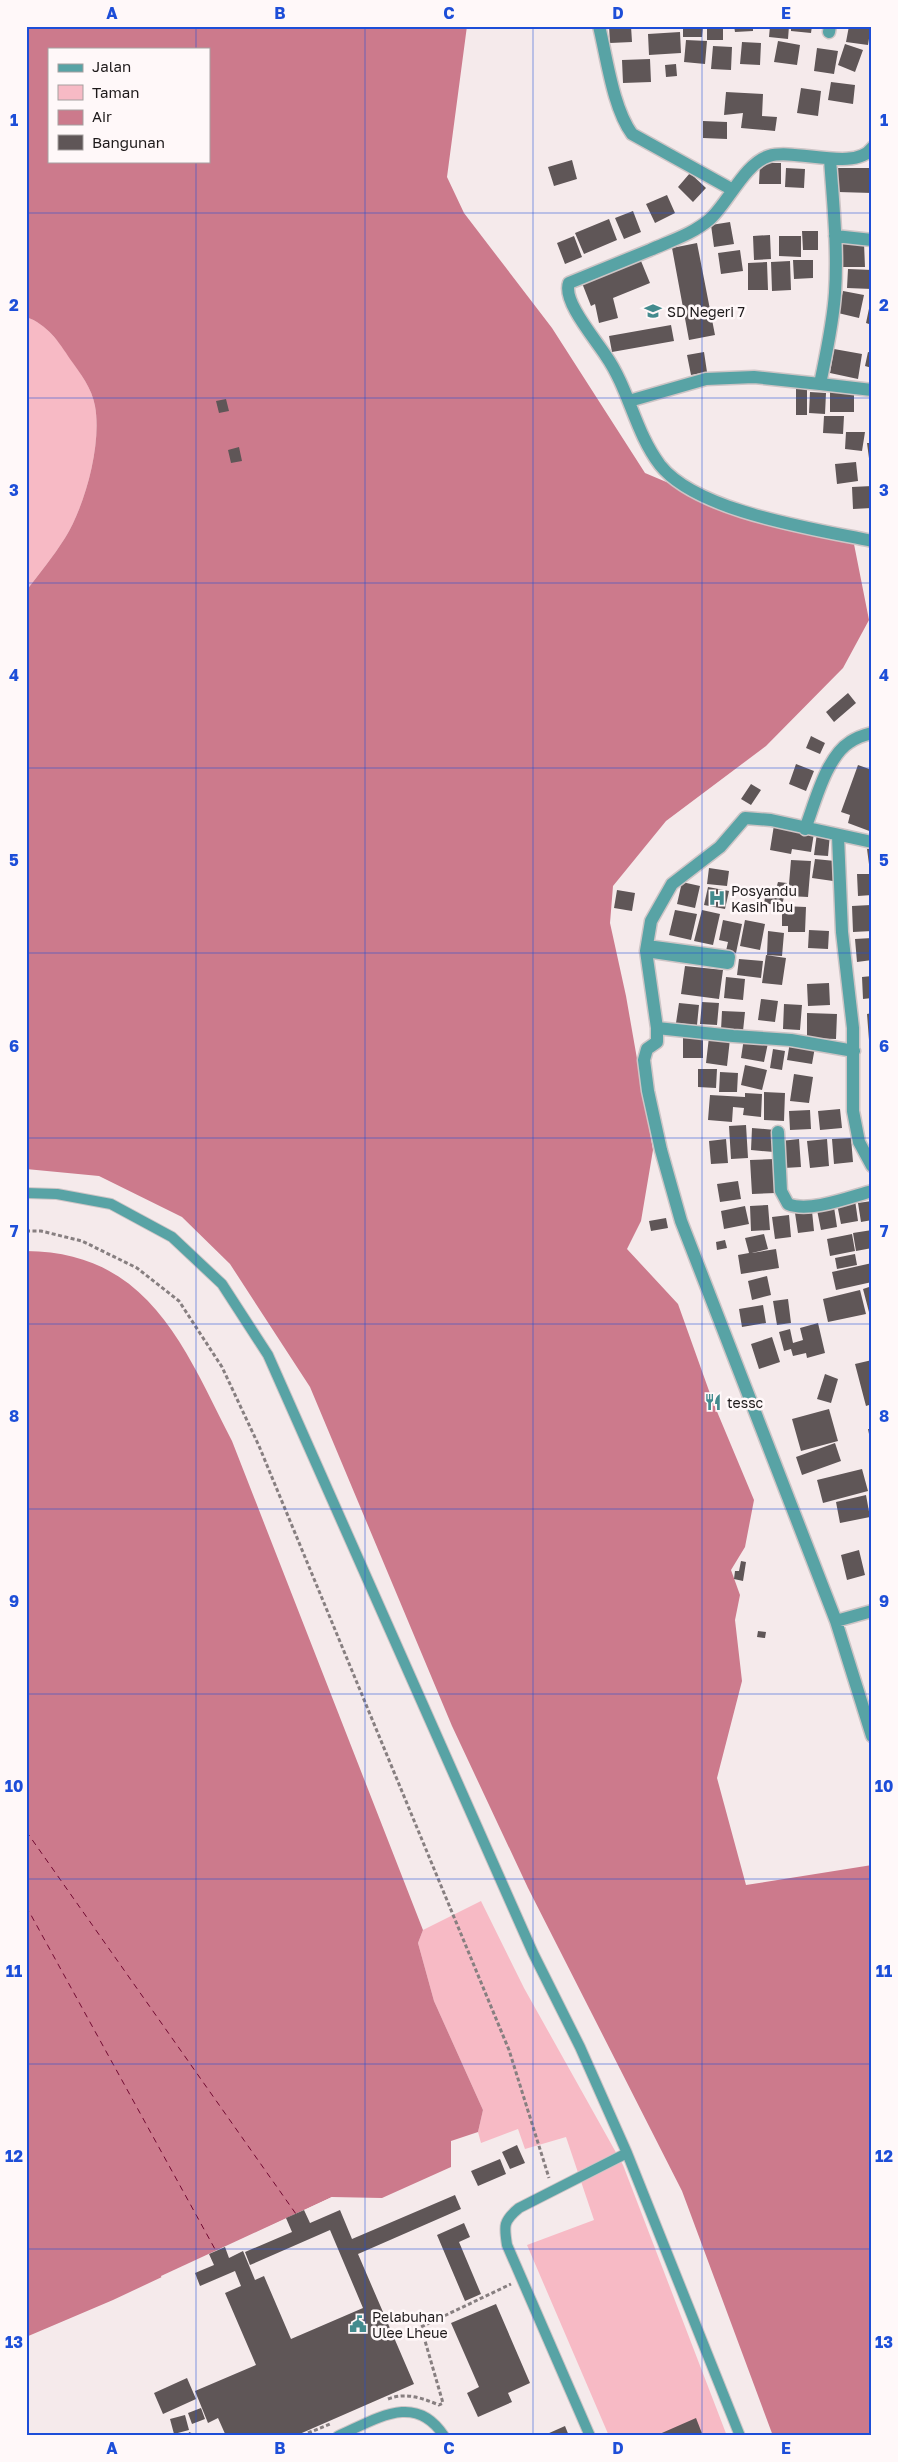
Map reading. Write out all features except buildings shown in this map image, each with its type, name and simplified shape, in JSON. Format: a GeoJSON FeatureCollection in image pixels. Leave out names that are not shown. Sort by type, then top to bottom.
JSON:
{"type":"FeatureCollection","features":[{"type":"Feature","properties":{"kind":"street"},"geometry":{"type":"LineString","coordinates":[[599,26],[617,102],[626,125],[632,134],[733,190]]}},
{"type":"Feature","properties":{"kind":"street"},"geometry":{"type":"LineString","coordinates":[[872,148],[868,153],[860,156],[830,158],[787,155],[770,156],[753,168],[733,190],[722,207],[701,227],[568,286],[567,291],[573,308],[610,360],[646,442],[660,464],[674,478],[694,491],[749,515],[872,541]]}},
{"type":"Feature","properties":{"kind":"street"},"geometry":{"type":"LineString","coordinates":[[820,384],[830,335],[835,293],[835,236],[830,158]]}},
{"type":"Feature","properties":{"kind":"street"},"geometry":{"type":"LineString","coordinates":[[835,236],[872,240]]}},
{"type":"Feature","properties":{"kind":"street"},"geometry":{"type":"LineString","coordinates":[[629,401],[706,379],[754,377],[872,390]]}},
{"type":"Feature","properties":{"kind":"street"},"geometry":{"type":"LineString","coordinates":[[805,828],[828,770],[838,752],[849,742],[872,733]]}},
{"type":"Feature","properties":{"kind":"street"},"geometry":{"type":"LineString","coordinates":[[872,842],[771,820],[745,818],[720,847],[672,884],[651,921],[646,951],[657,1028],[657,1042],[646,1052],[647,1083],[661,1150],[681,1221],[836,1621],[872,1736]]}},
{"type":"Feature","properties":{"kind":"street"},"geometry":{"type":"LineString","coordinates":[[838,836],[842,932],[854,1050],[853,1111],[856,1130],[872,1166]]}},
{"type":"Feature","properties":{"kind":"street"},"geometry":{"type":"LineString","coordinates":[[647,946],[729,957],[728,963],[646,951],[647,946]]}},
{"type":"Feature","properties":{"kind":"street"},"geometry":{"type":"LineString","coordinates":[[657,1028],[791,1040],[854,1050]]}},
{"type":"Feature","properties":{"kind":"street"},"geometry":{"type":"LineString","coordinates":[[778,1132],[781,1192],[788,1204],[798,1207],[813,1206],[872,1191]]}},
{"type":"Feature","properties":{"kind":"street"},"geometry":{"type":"LineString","coordinates":[[836,1621],[872,1611]]}},
{"type":"Feature","properties":{"kind":"lane"},"geometry":{"type":"LineString","coordinates":[[26,1193],[57,1194],[111,1204],[172,1237],[222,1284],[268,1355],[533,1953],[580,2047],[627,2153],[740,2436]]}},
{"type":"Feature","properties":{"kind":"lane"},"geometry":{"type":"LineString","coordinates":[[590,2436],[507,2245],[504,2228],[509,2217],[519,2208],[627,2153]]}},
{"type":"Feature","properties":{"kind":"lane"},"geometry":{"type":"LineString","coordinates":[[338,2436],[396,2411],[415,2412],[436,2424],[444,2436]]}},
{"type":"Feature","properties":{"kind":"path"},"geometry":{"type":"LineString","coordinates":[[26,1231],[41,1231],[82,1241],[137,1268],[179,1301],[222,1367],[260,1446],[509,2050],[553,2190]]}},
{"type":"Feature","properties":{"kind":"path"},"geometry":{"type":"LineString","coordinates":[[381,2402],[400,2394],[421,2398],[439,2405],[443,2403],[421,2328],[523,2279]]}},
{"type":"Feature","properties":{"kind":"path"},"geometry":{"type":"LineString","coordinates":[[308,2433],[336,2421]]}},
{"type":"Feature","properties":{"kind":"green space"},"geometry":{"type":"Polygon","coordinates":[[[26,317],[40,324],[52,334],[78,369],[91,393],[97,421],[94,456],[79,509],[65,538],[26,591],[26,317]]]}},
{"type":"Feature","properties":{"kind":"green space"},"geometry":{"type":"Polygon","coordinates":[[[481,1901],[524,1988],[623,2165],[727,2436],[609,2436],[527,2245],[594,2220],[566,2137],[525,2149],[518,2129],[481,2143],[478,2132],[483,2110],[434,2001],[418,1943],[423,1930],[481,1901]]]}},
{"type":"Feature","properties":{"kind":"water"},"geometry":{"type":"Polygon","coordinates":[[[26,26],[467,26],[447,177],[464,213],[552,328],[645,473],[754,519],[853,539],[869,620],[843,668],[766,746],[666,821],[613,886],[610,923],[626,996],[653,1150],[641,1221],[627,1249],[678,1304],[713,1402],[754,1500],[745,1547],[731,1570],[740,1595],[735,1620],[742,1681],[717,1778],[746,1885],[872,1865],[872,2436],[773,2436],[682,2191],[528,1888],[452,1726],[310,1387],[230,1264],[182,1217],[99,1176],[26,1169],[26,591],[65,538],[79,509],[94,456],[97,421],[93,399],[82,375],[52,334],[26,317],[26,26]]]}},
{"type":"Feature","properties":{"kind":"water"},"geometry":{"type":"Polygon","coordinates":[[[26,1251],[68,1256],[103,1268],[133,1287],[157,1311],[178,1340],[197,1372],[232,1441],[423,1930],[418,1943],[434,2001],[483,2110],[478,2132],[451,2141],[451,2167],[382,2198],[332,2197],[113,2300],[26,2337],[26,1251]]]}},
{"type":"Feature","properties":{"kind":"pier"},"geometry":{"type":"Polygon","coordinates":[[[332,2197],[333,2199],[162,2279],[161,2276],[332,2197]]]}},
{"type":"Feature","properties":{"kind":"ferry route"},"geometry":{"type":"LineString","coordinates":[[26,1831],[296,2214]]}},
{"type":"Feature","properties":{"kind":"ferry route"},"geometry":{"type":"LineString","coordinates":[[26,1906],[216,2251]]}},
{"type":"Feature","properties":{"kind":"place","name":"SD Negeri 7"},"geometry":{"type":"Point","coordinates":[653,311]}},
{"type":"Feature","properties":{"kind":"place","name":"Posyandu Kasih Ibu"},"geometry":{"type":"Point","coordinates":[717,898]}},
{"type":"Feature","properties":{"kind":"place","name":"tessc"},"geometry":{"type":"Point","coordinates":[713,1402]}},
{"type":"Feature","properties":{"kind":"place","name":"Pelabuhan Ulee Lheue"},"geometry":{"type":"Point","coordinates":[358,2324]}}]}
